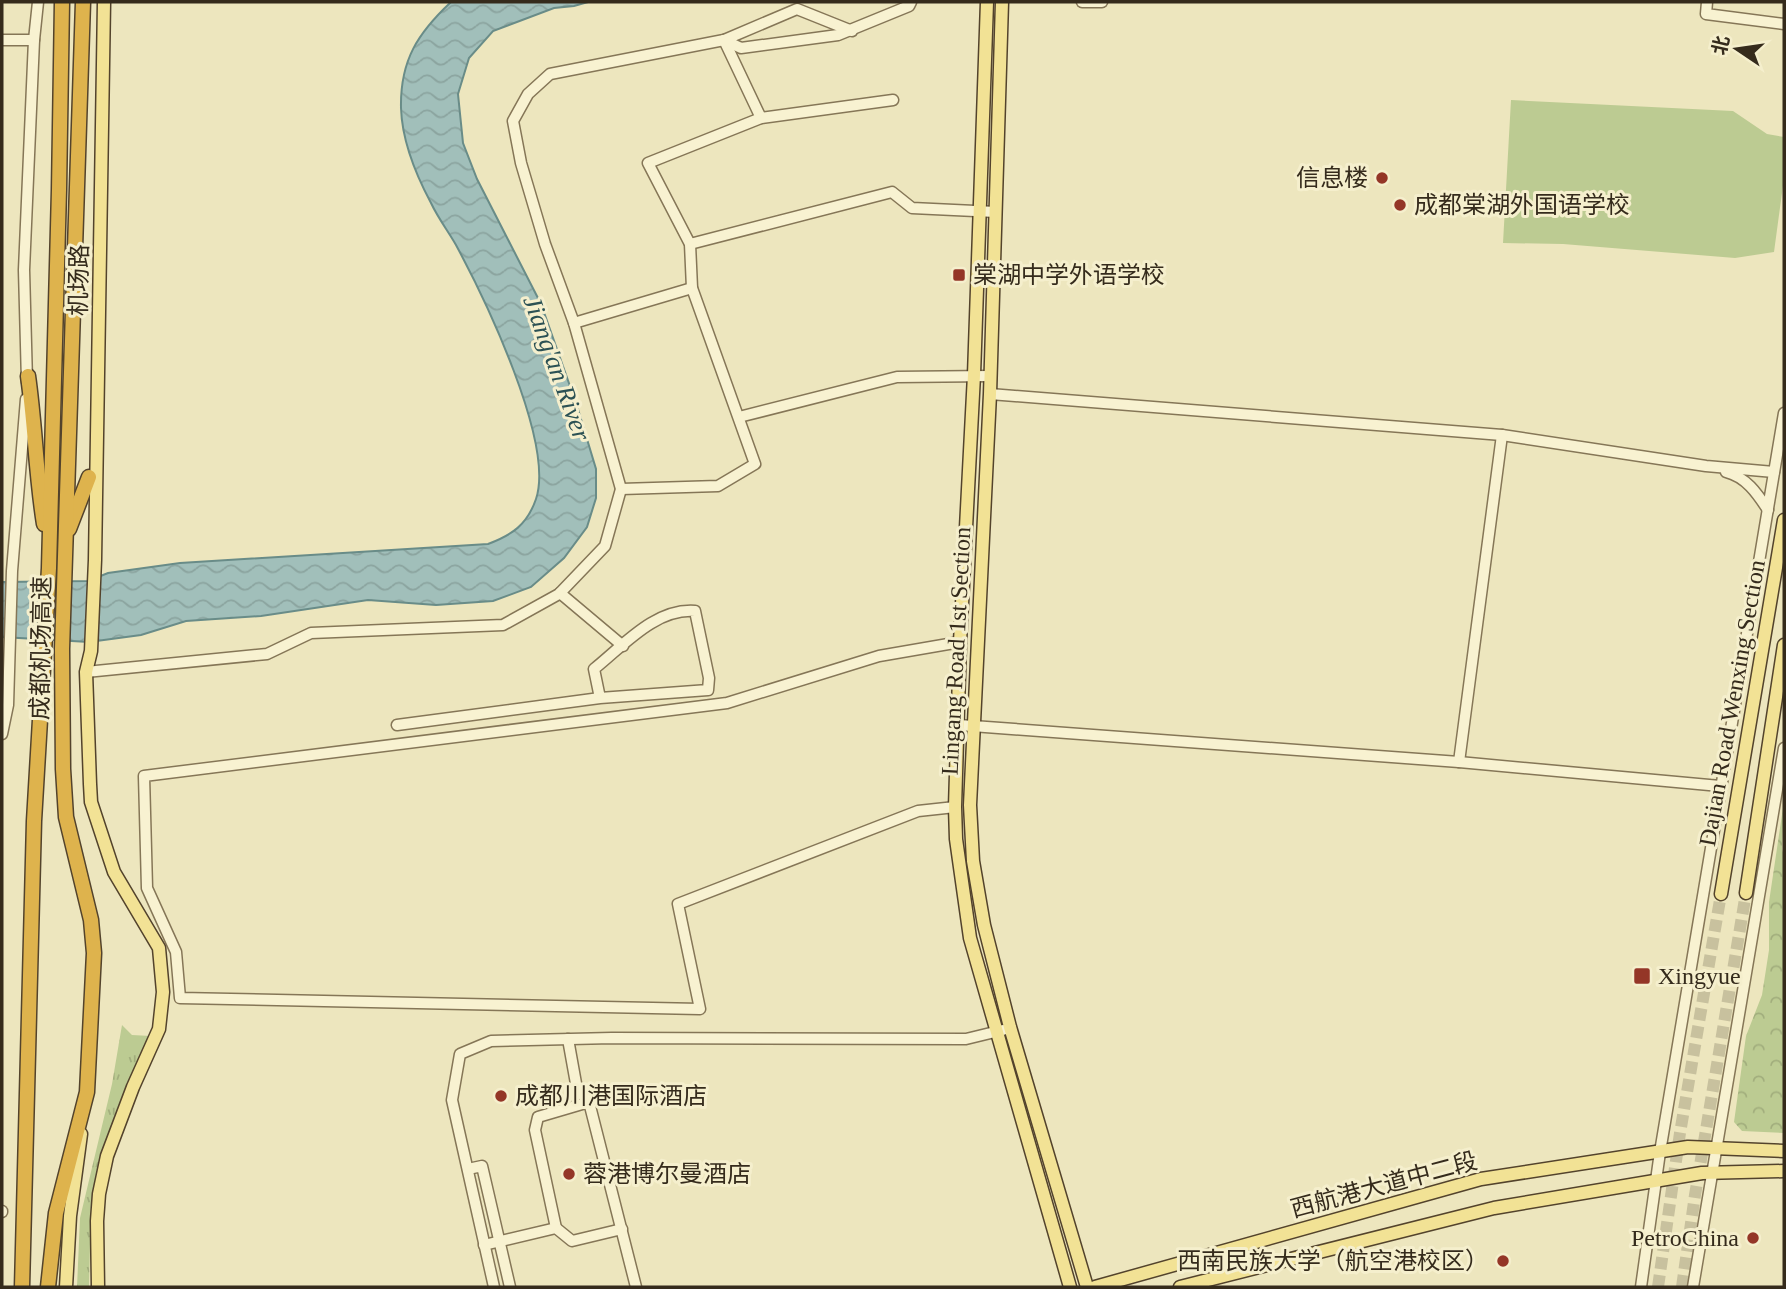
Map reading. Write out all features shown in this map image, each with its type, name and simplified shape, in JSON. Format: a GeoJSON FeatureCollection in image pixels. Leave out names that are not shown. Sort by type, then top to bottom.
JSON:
{"type":"FeatureCollection","features":[{"type":"Feature","properties":{"kind":"highway","name":"成都机场高速"},"geometry":{"type":"LineString","coordinates":[[22,1287],[34,821],[50,554],[62,2]]}},
{"type":"Feature","properties":{"kind":"highway","name":"成都机场高速"},"geometry":{"type":"LineString","coordinates":[[48,1287],[56,1213],[87,1092],[94,953],[91,920],[66,817],[62,649],[83,2]]}},
{"type":"Feature","properties":{"kind":"highway"},"geometry":{"type":"LineString","coordinates":[[28,376],[35,426],[38,491],[50,554]]}},
{"type":"Feature","properties":{"kind":"highway"},"geometry":{"type":"LineString","coordinates":[[65,540],[89,477]]}},
{"type":"Feature","properties":{"kind":"main road","name":"机场路"},"geometry":{"type":"LineString","coordinates":[[98,1287],[97,1221],[104,1168],[133,1087],[159,1029],[163,992],[159,948],[114,872],[91,802],[86,672],[91,651],[96,523],[104,2]]}},
{"type":"Feature","properties":{"kind":"main road","name":"Lingang Road 1st Section"},"geometry":{"type":"LineString","coordinates":[[987,2],[955,807],[962,891],[970,938],[1070,1287]]}},
{"type":"Feature","properties":{"kind":"main road","name":"Lingang Road 1st Section"},"geometry":{"type":"LineString","coordinates":[[1002,2],[990,394],[970,805],[973,861],[984,925],[1010,1027],[1087,1287]]}},
{"type":"Feature","properties":{"kind":"main road"},"geometry":{"type":"LineString","coordinates":[[96,523],[89,477],[92,393],[99,362]]}},
{"type":"Feature","properties":{"kind":"main road","name":"Dajian Road Wenxing Section"},"geometry":{"type":"LineString","coordinates":[[1721,894],[1784,520]]}},
{"type":"Feature","properties":{"kind":"main road","name":"Dajian Road Wenxing Section"},"geometry":{"type":"LineString","coordinates":[[1746,893],[1784,645]]}},
{"type":"Feature","properties":{"kind":"main road"},"geometry":{"type":"LineString","coordinates":[[66,1287],[70,1216],[87,1092]]}},
{"type":"Feature","properties":{"kind":"main road","name":"西航港大道中二段"},"geometry":{"type":"LineString","coordinates":[[1095,1287],[1481,1179],[1688,1147],[1784,1151]]}},
{"type":"Feature","properties":{"kind":"main road"},"geometry":{"type":"LineString","coordinates":[[1180,1287],[1494,1209],[1712,1172],[1784,1171]]}},
{"type":"Feature","properties":{"kind":"street"},"geometry":{"type":"LineString","coordinates":[[2,734],[8,705],[12,571],[28,376],[24,270],[38,2]]}},
{"type":"Feature","properties":{"kind":"street"},"geometry":{"type":"LineString","coordinates":[[724,40],[741,48],[838,35],[909,6],[911,2]]}},
{"type":"Feature","properties":{"kind":"street"},"geometry":{"type":"LineString","coordinates":[[1082,2],[1102,2]]}},
{"type":"Feature","properties":{"kind":"street"},"geometry":{"type":"LineString","coordinates":[[1707,2],[1706,14],[1784,24]]}},
{"type":"Feature","properties":{"kind":"street"},"geometry":{"type":"LineString","coordinates":[[86,672],[267,654],[311,634],[503,625],[559,593],[606,546],[621,489],[574,323],[545,244],[521,163],[513,121],[528,93],[550,74],[724,40],[797,9],[852,31]]}},
{"type":"Feature","properties":{"kind":"street"},"geometry":{"type":"LineString","coordinates":[[2,40],[34,40]]}},
{"type":"Feature","properties":{"kind":"street"},"geometry":{"type":"LineString","coordinates":[[724,40],[761,118]]}},
{"type":"Feature","properties":{"kind":"street"},"geometry":{"type":"LineString","coordinates":[[621,489],[718,486],[755,464],[692,288],[690,244],[649,163],[761,118],[893,100]]}},
{"type":"Feature","properties":{"kind":"street"},"geometry":{"type":"LineString","coordinates":[[690,244],[892,192],[912,208],[996,212]]}},
{"type":"Feature","properties":{"kind":"street"},"geometry":{"type":"LineString","coordinates":[[574,323],[692,288]]}},
{"type":"Feature","properties":{"kind":"street"},"geometry":{"type":"LineString","coordinates":[[739,417],[897,377],[990,376]]}},
{"type":"Feature","properties":{"kind":"street"},"geometry":{"type":"LineString","coordinates":[[990,394],[1502,435],[1706,466],[1774,472]]}},
{"type":"Feature","properties":{"kind":"street"},"geometry":{"type":"LineString","coordinates":[[1641,1287],[1660,1152],[1784,413]]}},
{"type":"Feature","properties":{"kind":"street"},"geometry":{"type":"LineString","coordinates":[[1459,762],[1502,435]]}},
{"type":"Feature","properties":{"kind":"street"},"geometry":{"type":"LineString","coordinates":[[1706,466],[1735,474],[1749,484],[1768,510]]}},
{"type":"Feature","properties":{"kind":"street"},"geometry":{"type":"LineString","coordinates":[[2,546],[14,546]]}},
{"type":"Feature","properties":{"kind":"street"},"geometry":{"type":"LineString","coordinates":[[559,593],[624,646]]}},
{"type":"Feature","properties":{"kind":"street"},"geometry":{"type":"LineString","coordinates":[[397,725],[600,698],[708,690],[709,678],[695,611],[680,610],[649,624],[594,669],[600,698]]}},
{"type":"Feature","properties":{"kind":"street"},"geometry":{"type":"LineString","coordinates":[[955,807],[918,811],[678,904],[700,1009],[180,998],[176,952],[147,888],[144,776],[727,703],[879,656],[960,642]]}},
{"type":"Feature","properties":{"kind":"street"},"geometry":{"type":"LineString","coordinates":[[958,725],[1459,762],[1720,786]]}},
{"type":"Feature","properties":{"kind":"street"},"geometry":{"type":"LineString","coordinates":[[1693,1287],[1784,748]]}},
{"type":"Feature","properties":{"kind":"street"},"geometry":{"type":"LineString","coordinates":[[494,1287],[452,1100],[460,1054],[491,1041],[966,1039],[1010,1027]]}},
{"type":"Feature","properties":{"kind":"street"},"geometry":{"type":"LineString","coordinates":[[568,1039],[578,1089],[589,1102],[636,1287]]}},
{"type":"Feature","properties":{"kind":"street"},"geometry":{"type":"LineString","coordinates":[[589,1102],[538,1117],[535,1130],[556,1228],[572,1241],[622,1229]]}},
{"type":"Feature","properties":{"kind":"street"},"geometry":{"type":"LineString","coordinates":[[468,1169],[482,1166],[510,1287]]}},
{"type":"Feature","properties":{"kind":"street"},"geometry":{"type":"LineString","coordinates":[[484,1245],[556,1228]]}},
{"type":"Feature","properties":{"kind":"green space"},"geometry":{"type":"Polygon","coordinates":[[[1511,100],[1733,111],[1767,134],[1784,137],[1784,178],[1774,252],[1735,258],[1563,244],[1503,243],[1511,100]]]}},
{"type":"Feature","properties":{"kind":"green space"},"geometry":{"type":"Polygon","coordinates":[[[1784,801],[1784,1133],[1742,1131],[1734,1122],[1746,1036],[1762,995],[1769,950],[1769,902],[1784,801]]]}},
{"type":"Feature","properties":{"kind":"green space"},"geometry":{"type":"Polygon","coordinates":[[[122,1025],[132,1035],[151,1036],[102,1158],[91,1203],[89,1287],[77,1287],[80,1218],[112,1084],[122,1025]]]}},
{"type":"Feature","properties":{"kind":"water","name":"Jiang'an River"},"geometry":{"type":"Polygon","coordinates":[[[451,2],[588,2],[554,8],[493,31],[469,58],[458,94],[463,143],[477,179],[541,304],[596,469],[596,498],[587,527],[564,558],[531,587],[493,601],[436,605],[368,600],[261,616],[186,621],[141,635],[89,642],[2,637],[2,582],[88,581],[108,573],[180,563],[488,544],[511,533],[528,516],[536,499],[539,474],[535,443],[514,370],[483,299],[420,181],[407,145],[402,120],[404,76],[413,49],[429,25],[451,2]]]}},
{"type":"Feature","properties":{"kind":"tunnel"},"geometry":{"type":"LineString","coordinates":[[1682,1287],[1746,893]]}},
{"type":"Feature","properties":{"kind":"tunnel"},"geometry":{"type":"LineString","coordinates":[[1658,1287],[1680,1133],[1721,894]]}},
{"type":"Feature","properties":{"kind":"place","name":"信息楼"},"geometry":{"type":"Point","coordinates":[1382,178]}},
{"type":"Feature","properties":{"kind":"place","name":"成都棠湖外国语学校"},"geometry":{"type":"Point","coordinates":[1400,205]}},
{"type":"Feature","properties":{"kind":"place","name":"棠湖中学外语学校"},"geometry":{"type":"Point","coordinates":[959,275]}},
{"type":"Feature","properties":{"kind":"place","name":"Xingyue"},"geometry":{"type":"Point","coordinates":[1642,976]}},
{"type":"Feature","properties":{"kind":"place","name":"成都川港国际酒店"},"geometry":{"type":"Point","coordinates":[501,1096]}},
{"type":"Feature","properties":{"kind":"place","name":"蓉港博尔曼酒店"},"geometry":{"type":"Point","coordinates":[569,1174]}},
{"type":"Feature","properties":{"kind":"place","name":"PetroChina"},"geometry":{"type":"Point","coordinates":[1753,1238]}},
{"type":"Feature","properties":{"kind":"place","name":"西南民族大学（航空港校区）"},"geometry":{"type":"Point","coordinates":[1503,1261]}}]}
